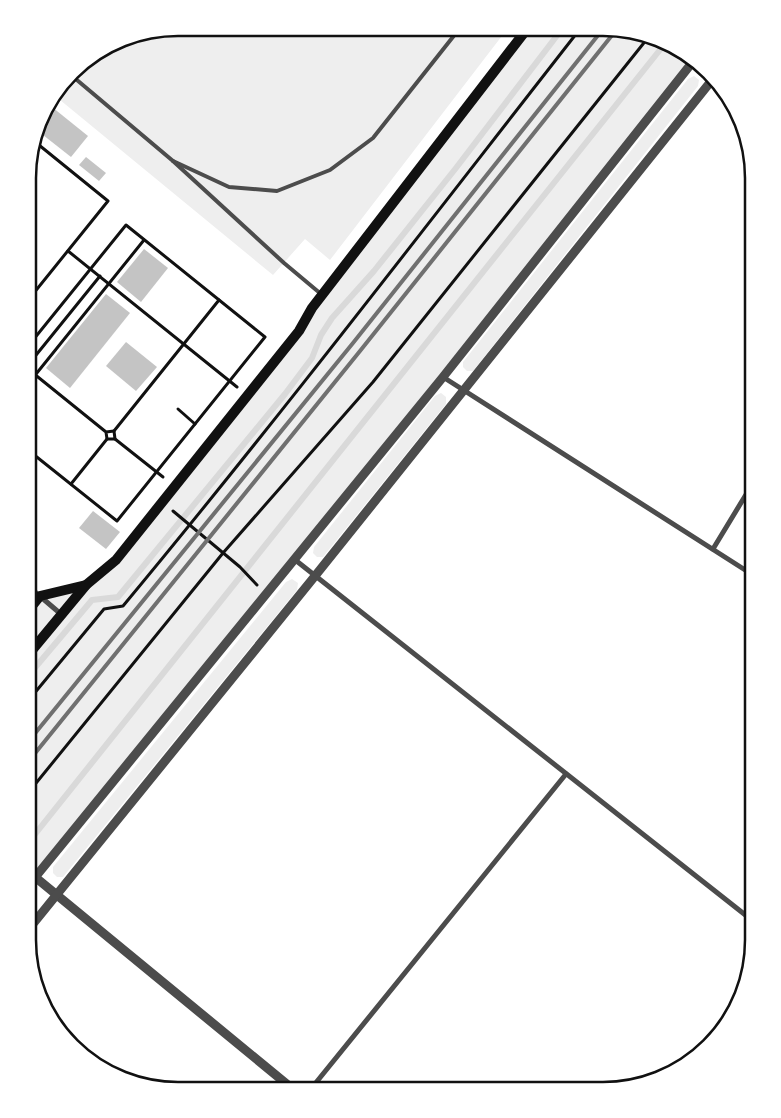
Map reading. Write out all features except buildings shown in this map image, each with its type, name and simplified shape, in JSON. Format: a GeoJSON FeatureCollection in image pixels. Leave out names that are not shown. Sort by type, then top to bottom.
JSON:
{"type":"FeatureCollection","features":[{"type":"Feature","properties":{"kind":"main road"},"geometry":{"type":"LineString","coordinates":[[36,645],[86,585],[116,560],[175,487],[299,331],[312,308],[521,36]]}},
{"type":"Feature","properties":{"kind":"main road"},"geometry":{"type":"LineString","coordinates":[[36,601],[40,596],[86,585]]}},
{"type":"Feature","properties":{"kind":"street"},"geometry":{"type":"LineString","coordinates":[[36,876],[444,376],[689,66]]}},
{"type":"Feature","properties":{"kind":"street"},"geometry":{"type":"LineString","coordinates":[[36,920],[315,576],[709,84]]}},
{"type":"Feature","properties":{"kind":"street"},"geometry":{"type":"LineString","coordinates":[[444,376],[744,569]]}},
{"type":"Feature","properties":{"kind":"street"},"geometry":{"type":"LineString","coordinates":[[713,549],[745,497]]}},
{"type":"Feature","properties":{"kind":"street"},"geometry":{"type":"LineString","coordinates":[[294,559],[744,915]]}},
{"type":"Feature","properties":{"kind":"street"},"geometry":{"type":"LineString","coordinates":[[36,593],[62,614]]}},
{"type":"Feature","properties":{"kind":"street"},"geometry":{"type":"LineString","coordinates":[[316,1082],[566,774]]}},
{"type":"Feature","properties":{"kind":"street"},"geometry":{"type":"LineString","coordinates":[[36,878],[284,1082]]}},
{"type":"Feature","properties":{"kind":"lane"},"geometry":{"type":"LineString","coordinates":[[173,161],[229,187],[277,191],[330,170],[374,138],[454,36]]}},
{"type":"Feature","properties":{"kind":"lane"},"geometry":{"type":"LineString","coordinates":[[76,80],[173,161],[284,263],[322,295]]}},
{"type":"Feature","properties":{"kind":"path"},"geometry":{"type":"LineString","coordinates":[[36,691],[104,609],[124,606],[190,526],[310,376],[575,36]]}},
{"type":"Feature","properties":{"kind":"path"},"geometry":{"type":"LineString","coordinates":[[36,782],[223,553],[373,382],[644,42]]}},
{"type":"Feature","properties":{"kind":"path"},"geometry":{"type":"LineString","coordinates":[[36,290],[108,201],[40,147]]}},
{"type":"Feature","properties":{"kind":"path"},"geometry":{"type":"LineString","coordinates":[[36,335],[126,225],[265,337],[117,521],[36,456]]}},
{"type":"Feature","properties":{"kind":"path"},"geometry":{"type":"LineString","coordinates":[[107,439],[106,432],[36,375],[144,240]]}},
{"type":"Feature","properties":{"kind":"path"},"geometry":{"type":"LineString","coordinates":[[68,251],[247,396]]}},
{"type":"Feature","properties":{"kind":"path"},"geometry":{"type":"LineString","coordinates":[[36,355],[100,276]]}},
{"type":"Feature","properties":{"kind":"path"},"geometry":{"type":"LineString","coordinates":[[106,432],[114,431],[219,300]]}},
{"type":"Feature","properties":{"kind":"path"},"geometry":{"type":"LineString","coordinates":[[178,409],[196,424]]}},
{"type":"Feature","properties":{"kind":"path"},"geometry":{"type":"LineString","coordinates":[[114,431],[115,438],[175,487]]}},
{"type":"Feature","properties":{"kind":"path"},"geometry":{"type":"LineString","coordinates":[[71,484],[107,439],[115,438]]}},
{"type":"Feature","properties":{"kind":"path"},"geometry":{"type":"LineString","coordinates":[[182,518],[240,567],[247,577]]}},
{"type":"Feature","properties":{"kind":"shaded area"},"geometry":{"type":"Polygon","coordinates":[[[502,36],[330,260],[305,239],[273,275],[60,100],[71,85],[85,71],[107,55],[132,44],[159,37],[502,36]]]}},
{"type":"Feature","properties":{"kind":"shaded area"},"geometry":{"type":"Polygon","coordinates":[[[522,36],[622,37],[657,47],[674,55],[688,65],[36,876],[36,599],[40,596],[86,585],[116,560],[522,36]]]}},
{"type":"Feature","properties":{"kind":"shaded area"},"geometry":{"type":"Polygon","coordinates":[[[694,76],[699,80],[698,86],[473,371],[467,371],[463,367],[463,362],[688,79],[694,76]]]}},
{"type":"Feature","properties":{"kind":"shaded area"},"geometry":{"type":"Polygon","coordinates":[[[441,393],[446,397],[446,404],[323,557],[317,557],[313,553],[314,547],[435,396],[441,393]]]}},
{"type":"Feature","properties":{"kind":"shaded area"},"geometry":{"type":"Polygon","coordinates":[[[292,579],[298,583],[297,590],[63,877],[57,877],[53,873],[53,867],[286,582],[292,579]]]}},
{"type":"Feature","properties":{"kind":"waterway"},"geometry":{"type":"LineString","coordinates":[[36,666],[92,600],[118,597],[285,394],[312,358],[321,335],[332,318],[374,271],[456,168],[557,36]]}},
{"type":"Feature","properties":{"kind":"waterway"},"geometry":{"type":"LineString","coordinates":[[36,833],[661,49]]}},
{"type":"Feature","properties":{"kind":"railway"},"geometry":{"type":"LineString","coordinates":[[36,732],[353,343],[597,36]]}},
{"type":"Feature","properties":{"kind":"railway"},"geometry":{"type":"LineString","coordinates":[[36,752],[611,36]]}}]}
